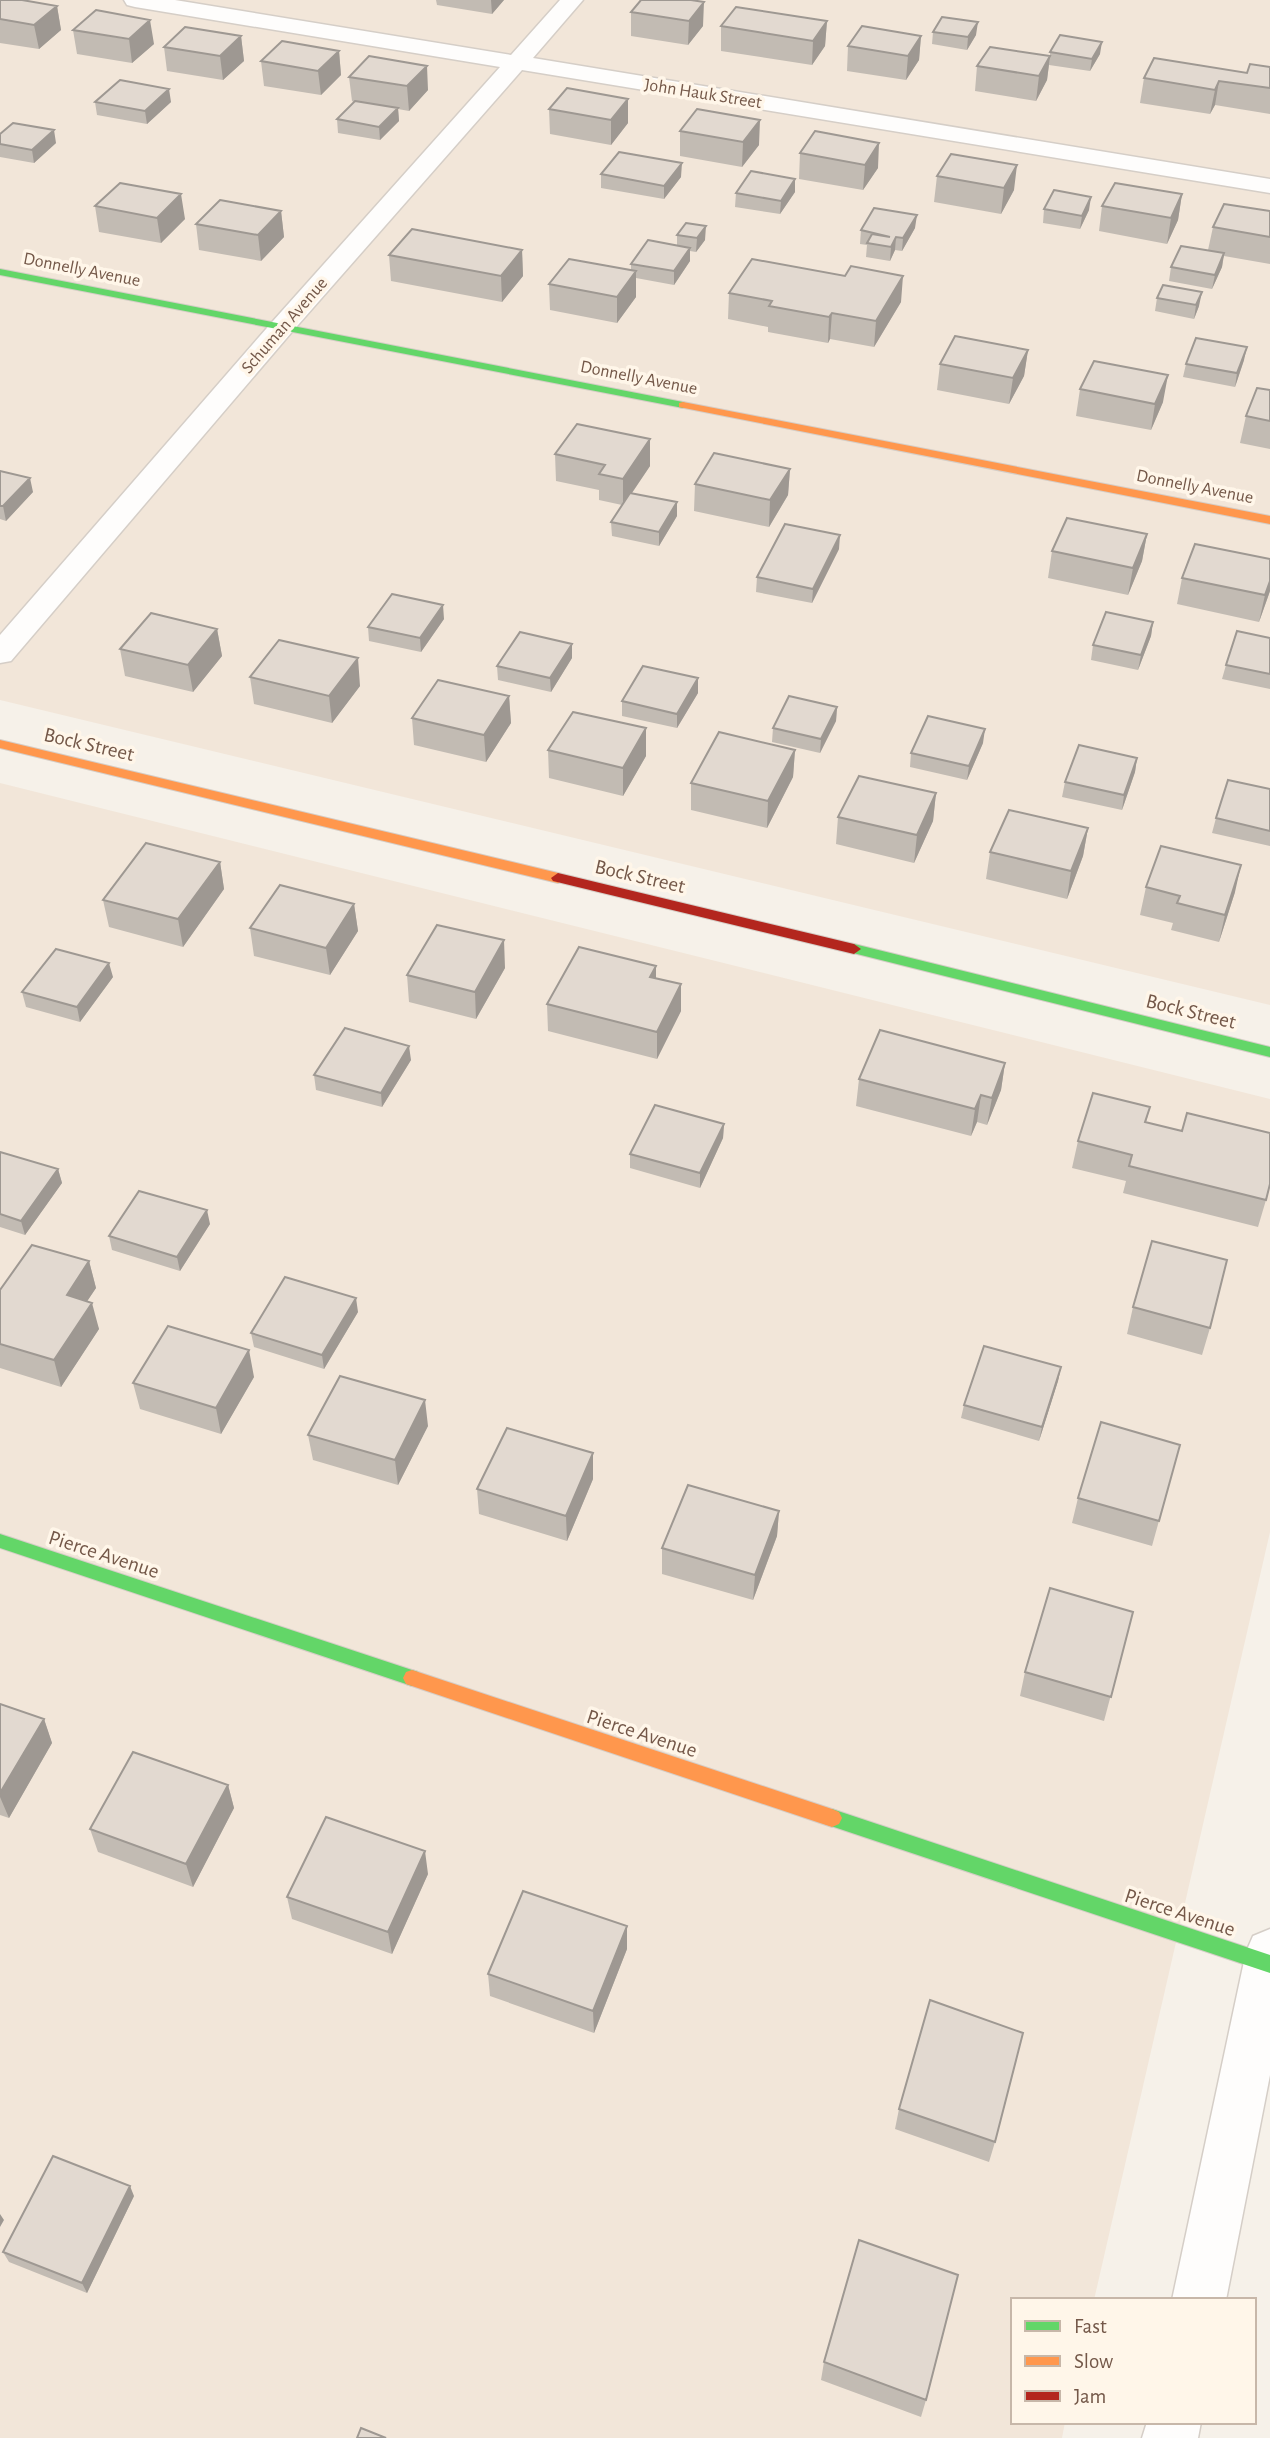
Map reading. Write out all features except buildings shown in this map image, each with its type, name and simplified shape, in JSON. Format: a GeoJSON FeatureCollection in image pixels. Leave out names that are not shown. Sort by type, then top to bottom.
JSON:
{"type":"FeatureCollection","features":[{"type":"Feature","properties":{"kind":"street","name":"John Hauk Street"},"geometry":{"type":"LineString","coordinates":[[135,0],[1270,186]]}},
{"type":"Feature","properties":{"kind":"street","name":"Schuman Avenue"},"geometry":{"type":"LineString","coordinates":[[0,653],[282,327],[572,0]]}},
{"type":"Feature","properties":{"kind":"street","name":"Donnelly Avenue"},"geometry":{"type":"LineString","coordinates":[[0,272],[1270,520]]}},
{"type":"Feature","properties":{"kind":"street","name":"Bock Street"},"geometry":{"type":"LineString","coordinates":[[0,744],[793,934],[1270,1052]]}},
{"type":"Feature","properties":{"kind":"street","name":"Pierce Avenue"},"geometry":{"type":"LineString","coordinates":[[0,1541],[1269,1960]]}},
{"type":"Feature","properties":{"kind":"street"},"geometry":{"type":"LineString","coordinates":[[1199,2298],[1269,1960]]}},
{"type":"Feature","properties":{"kind":"shaded area"},"geometry":{"type":"Polygon","coordinates":[[[0,0],[1270,0],[1270,1005],[0,700],[0,0]]]}},
{"type":"Feature","properties":{"kind":"shaded area"},"geometry":{"type":"Polygon","coordinates":[[[0,783],[1270,1099],[1270,1532],[1094,2298],[1011,2298],[1011,2424],[1065,2424],[1062,2438],[0,2438],[0,783]]]}},
{"type":"Feature","properties":{"kind":"traffic: fast"},"geometry":{"type":"LineString","coordinates":[[0,272],[683,405]]}},
{"type":"Feature","properties":{"kind":"traffic: fast"},"geometry":{"type":"LineString","coordinates":[[854,949],[1270,1052]]}},
{"type":"Feature","properties":{"kind":"traffic: fast"},"geometry":{"type":"LineString","coordinates":[[0,1541],[412,1678]]}},
{"type":"Feature","properties":{"kind":"traffic: fast"},"geometry":{"type":"LineString","coordinates":[[832,1818],[1270,1964]]}},
{"type":"Feature","properties":{"kind":"traffic: slow"},"geometry":{"type":"LineString","coordinates":[[683,405],[1270,520]]}},
{"type":"Feature","properties":{"kind":"traffic: slow"},"geometry":{"type":"LineString","coordinates":[[0,744],[558,878]]}},
{"type":"Feature","properties":{"kind":"traffic: slow"},"geometry":{"type":"LineString","coordinates":[[412,1678],[832,1818]]}},
{"type":"Feature","properties":{"kind":"traffic: jam"},"geometry":{"type":"LineString","coordinates":[[558,878],[854,949]]}}]}
